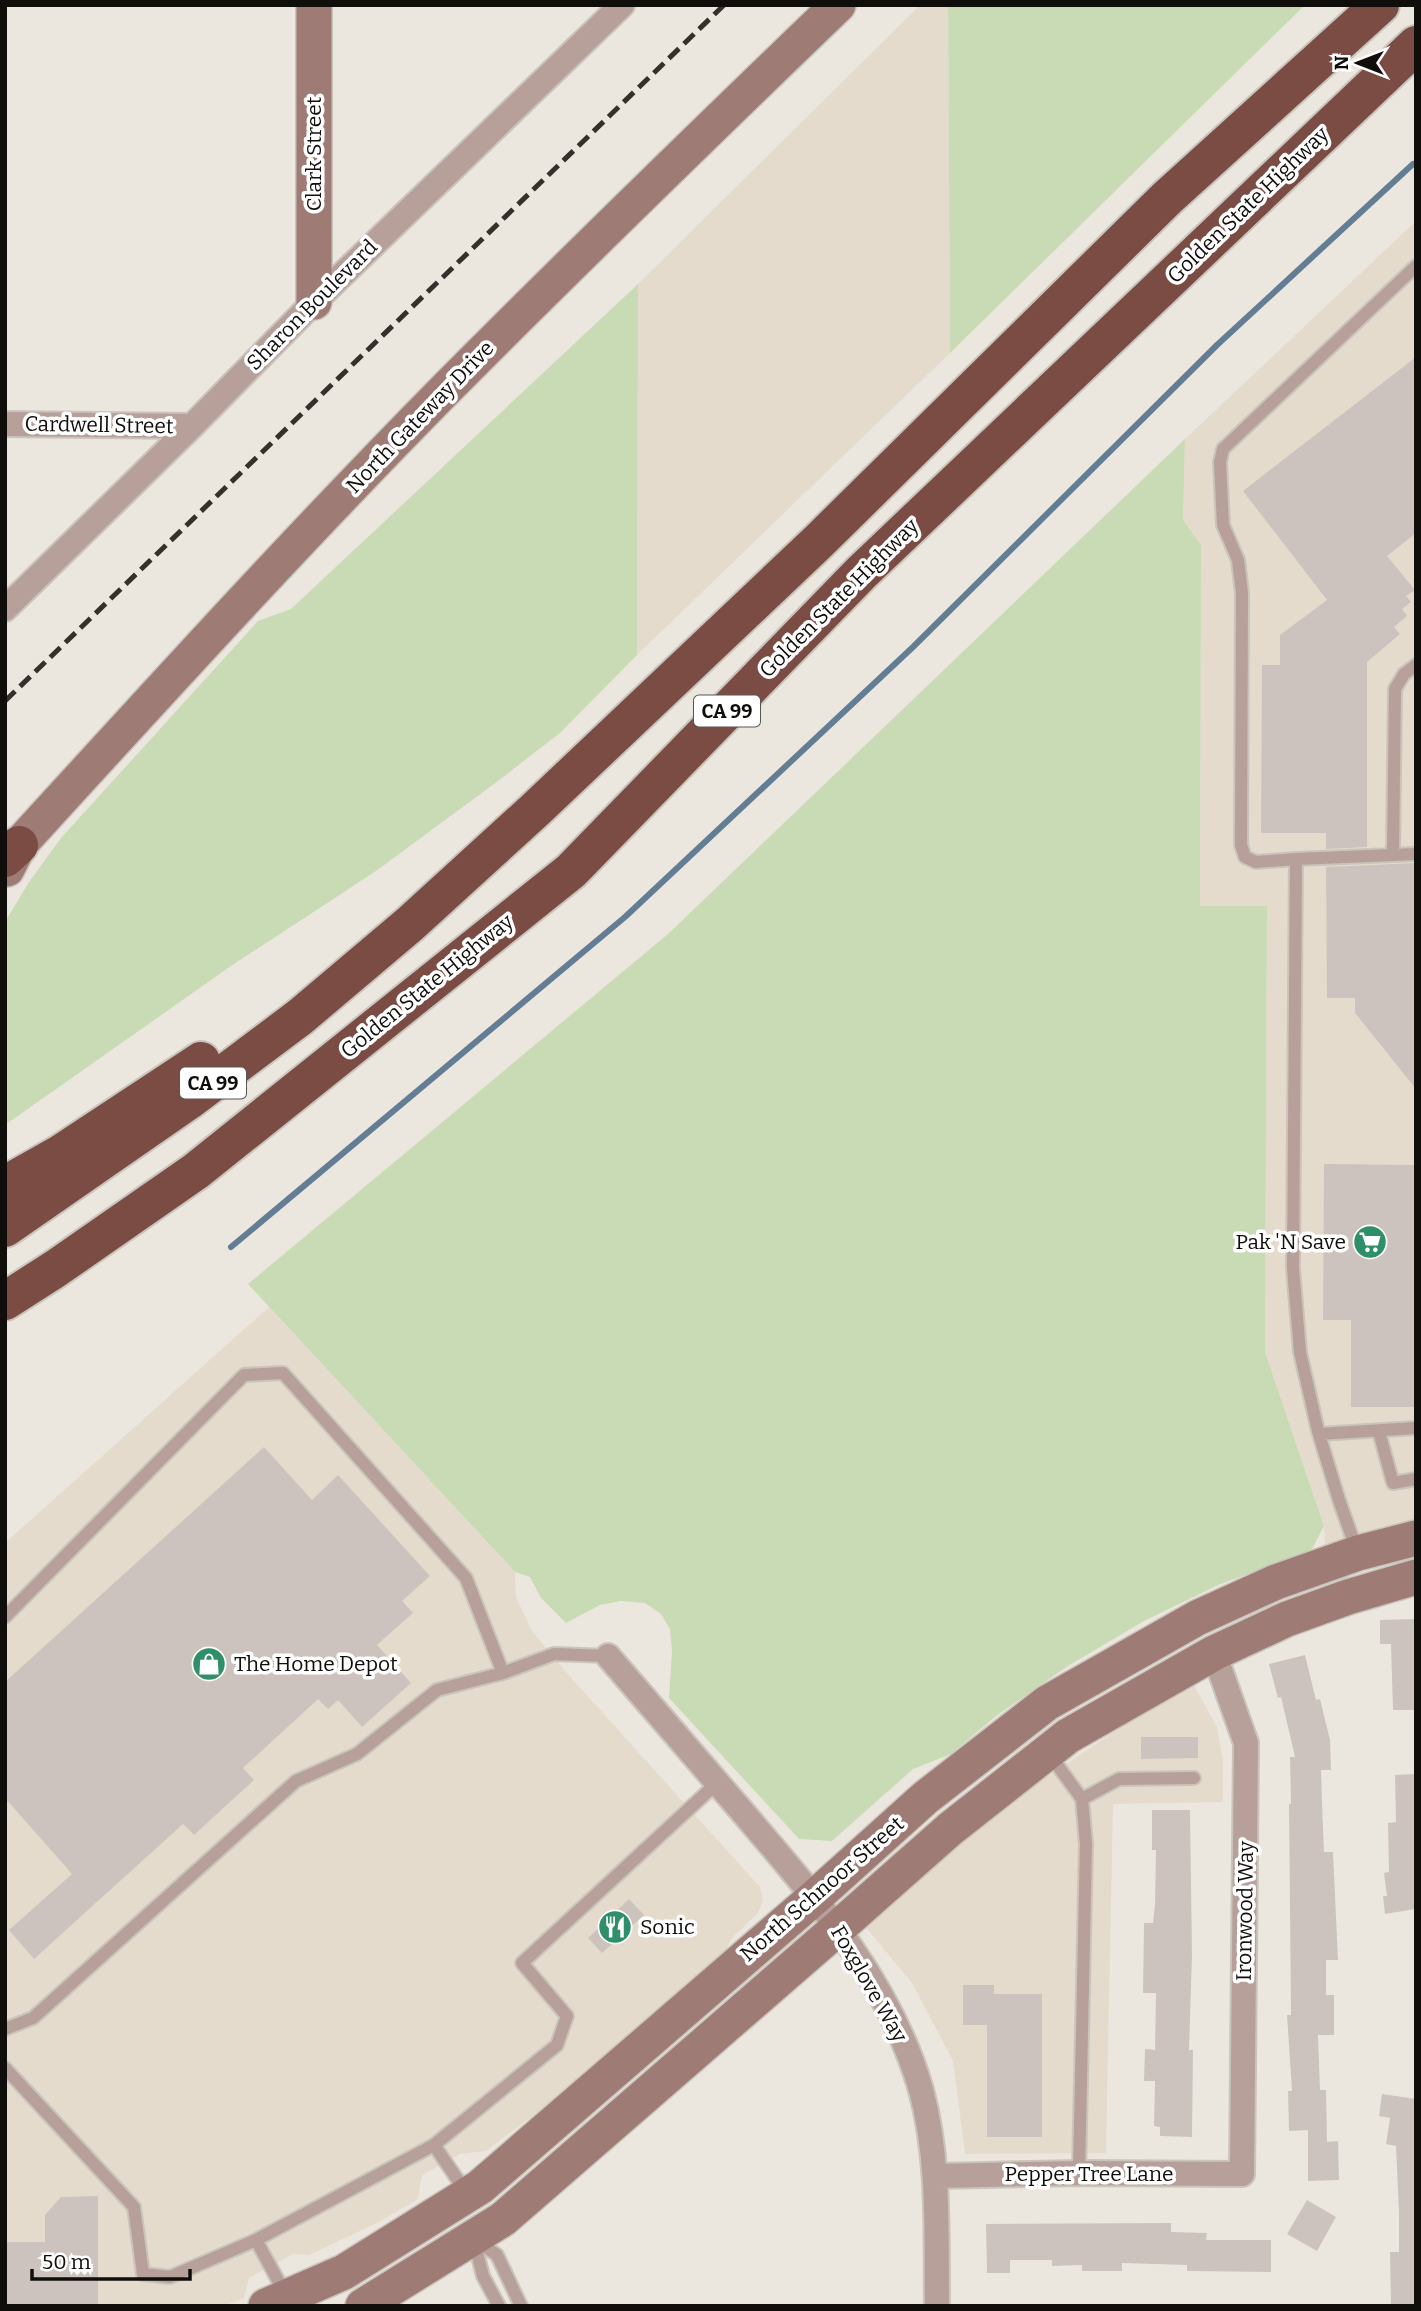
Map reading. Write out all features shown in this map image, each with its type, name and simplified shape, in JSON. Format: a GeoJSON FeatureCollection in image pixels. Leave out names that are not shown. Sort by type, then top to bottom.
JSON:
{"type":"FeatureCollection","features":[{"type":"Feature","properties":{"kind":"highway","name":"CA 99"},"geometry":{"type":"LineString","coordinates":[[5,1228],[188,1101],[300,1017],[410,924],[535,810],[819,541],[1167,198],[1371,13]]}},
{"type":"Feature","properties":{"kind":"highway","name":"Golden State Highway"},"geometry":{"type":"LineString","coordinates":[[5,1301],[196,1171],[571,870],[861,573],[1410,52]]}},
{"type":"Feature","properties":{"kind":"highway"},"geometry":{"type":"LineString","coordinates":[[5,1185],[60,1154],[410,924]]}},
{"type":"Feature","properties":{"kind":"street","name":"Clark Street"},"geometry":{"type":"LineString","coordinates":[[314,5],[314,302]]}},
{"type":"Feature","properties":{"kind":"street","name":"Sharon Boulevard"},"geometry":{"type":"LineString","coordinates":[[5,608],[192,426],[314,302],[622,5]]}},
{"type":"Feature","properties":{"kind":"street","name":"North Gateway Drive"},"geometry":{"type":"LineString","coordinates":[[10,858],[241,603],[432,404],[647,189],[838,5]]}},
{"type":"Feature","properties":{"kind":"street","name":"Cardwell Street"},"geometry":{"type":"LineString","coordinates":[[5,424],[192,426]]}},
{"type":"Feature","properties":{"kind":"street","name":"North Schnoor Street"},"geometry":{"type":"LineString","coordinates":[[277,2301],[344,2272],[480,2187],[815,1897],[925,1798],[1046,1703],[1196,1618],[1276,1582],[1358,1553],[1416,1538]]}},
{"type":"Feature","properties":{"kind":"street","name":"North Schnoor Street"},"geometry":{"type":"LineString","coordinates":[[363,2306],[503,2218],[950,1829],[1069,1735],[1214,1653],[1287,1619],[1416,1577]]}},
{"type":"Feature","properties":{"kind":"street","name":"Ironwood Way"},"geometry":{"type":"LineString","coordinates":[[1214,1653],[1246,1743],[1242,2174]]}},
{"type":"Feature","properties":{"kind":"street","name":"Foxglove Way"},"geometry":{"type":"LineString","coordinates":[[608,1656],[815,1897],[869,1977],[905,2041],[921,2092],[936,2176],[937,2306]]}},
{"type":"Feature","properties":{"kind":"street"},"geometry":{"type":"LineString","coordinates":[[473,2237],[486,2210],[550,2158],[557,2120]]}},
{"type":"Feature","properties":{"kind":"street","name":"Pepper Tree Lane"},"geometry":{"type":"LineString","coordinates":[[936,2176],[1242,2174]]}},
{"type":"Feature","properties":{"kind":"lane"},"geometry":{"type":"LineString","coordinates":[[1416,266],[1223,449],[1220,462],[1223,525],[1238,560],[1242,593],[1241,845],[1245,857],[1256,862],[1416,854]]}},
{"type":"Feature","properties":{"kind":"lane"},"geometry":{"type":"LineString","coordinates":[[1393,855],[1395,689],[1404,674],[1416,665]]}},
{"type":"Feature","properties":{"kind":"lane"},"geometry":{"type":"LineString","coordinates":[[1296,859],[1293,1268],[1300,1352],[1319,1434],[1358,1553]]}},
{"type":"Feature","properties":{"kind":"lane"},"geometry":{"type":"LineString","coordinates":[[5,1617],[244,1375],[283,1373],[466,1578],[503,1673]]}},
{"type":"Feature","properties":{"kind":"lane"},"geometry":{"type":"LineString","coordinates":[[1319,1434],[1416,1428]]}},
{"type":"Feature","properties":{"kind":"lane"},"geometry":{"type":"LineString","coordinates":[[1379,1432],[1393,1483],[1416,1479]]}},
{"type":"Feature","properties":{"kind":"lane"},"geometry":{"type":"LineString","coordinates":[[5,2029],[33,2018],[296,1781],[358,1754],[437,1690],[503,1673],[554,1654],[608,1656]]}},
{"type":"Feature","properties":{"kind":"lane"},"geometry":{"type":"LineString","coordinates":[[1048,1751],[1082,1799],[1086,1844],[1079,2173]]}},
{"type":"Feature","properties":{"kind":"lane"},"geometry":{"type":"LineString","coordinates":[[1082,1799],[1119,1779],[1194,1778]]}},
{"type":"Feature","properties":{"kind":"lane"},"geometry":{"type":"LineString","coordinates":[[5,2068],[134,2207],[143,2274],[170,2277],[256,2240],[434,2145],[557,2045],[567,2016],[522,1963],[717,1783]]}},
{"type":"Feature","properties":{"kind":"lane"},"geometry":{"type":"LineString","coordinates":[[434,2145],[468,2194]]}},
{"type":"Feature","properties":{"kind":"lane"},"geometry":{"type":"LineString","coordinates":[[473,2237],[483,2276],[499,2306]]}},
{"type":"Feature","properties":{"kind":"lane"},"geometry":{"type":"LineString","coordinates":[[473,2237],[497,2255],[521,2306]]}},
{"type":"Feature","properties":{"kind":"lane"},"geometry":{"type":"LineString","coordinates":[[256,2240],[277,2301]]}},
{"type":"Feature","properties":{"kind":"shaded area"},"geometry":{"type":"Polygon","coordinates":[[[920,5],[948,5],[950,353],[637,655],[638,284],[920,5]]]}},
{"type":"Feature","properties":{"kind":"shaded area"},"geometry":{"type":"Polygon","coordinates":[[[1416,221],[1416,1520],[1325,1550],[1324,1526],[1265,1352],[1267,907],[1200,907],[1201,545],[1183,520],[1185,439],[1416,221]]]}},
{"type":"Feature","properties":{"kind":"shaded area"},"geometry":{"type":"Polygon","coordinates":[[[269,1307],[515,1572],[516,1597],[532,1631],[760,1887],[763,1901],[758,1913],[731,1939],[721,1962],[592,2079],[560,2095],[486,2151],[460,2154],[422,2175],[418,2199],[379,2222],[309,2255],[293,2254],[249,2278],[244,2298],[224,2306],[5,2306],[5,1543],[269,1307]]]}},
{"type":"Feature","properties":{"kind":"shaded area"},"geometry":{"type":"Polygon","coordinates":[[[1191,1680],[1217,1727],[1223,1761],[1223,1802],[1113,1804],[1106,2153],[965,2154],[953,2061],[912,1983],[865,1926],[986,1818],[1191,1680]]]}},
{"type":"Feature","properties":{"kind":"green space"},"geometry":{"type":"Polygon","coordinates":[[[948,5],[1305,5],[950,353],[948,5]]]}},
{"type":"Feature","properties":{"kind":"green space"},"geometry":{"type":"Polygon","coordinates":[[[638,284],[637,655],[560,733],[494,784],[376,871],[231,966],[5,1125],[5,922],[29,882],[61,838],[258,621],[291,609],[638,284]]]}},
{"type":"Feature","properties":{"kind":"green space"},"geometry":{"type":"Polygon","coordinates":[[[1185,439],[1183,520],[1201,545],[1200,906],[1267,906],[1265,1352],[1324,1526],[1311,1551],[1218,1585],[1144,1621],[1068,1666],[996,1716],[951,1754],[913,1769],[832,1841],[799,1839],[669,1698],[672,1651],[670,1629],[661,1614],[645,1603],[621,1601],[600,1605],[566,1623],[541,1598],[530,1577],[515,1572],[248,1284],[668,934],[1185,439]]]}},
{"type":"Feature","properties":{"kind":"building"},"geometry":{"type":"Polygon","coordinates":[[[1416,357],[1416,533],[1387,556],[1415,590],[1406,596],[1411,602],[1402,609],[1407,616],[1394,627],[1400,634],[1367,662],[1367,847],[1326,849],[1326,833],[1261,833],[1262,665],[1280,665],[1280,635],[1327,600],[1243,491],[1416,357]]]}},
{"type":"Feature","properties":{"kind":"building"},"geometry":{"type":"Polygon","coordinates":[[[1416,863],[1416,1089],[1355,1013],[1355,998],[1327,998],[1326,867],[1416,863]]]}},
{"type":"Feature","properties":{"kind":"building","name":"Pak 'N Save"},"geometry":{"type":"Polygon","coordinates":[[[1324,1164],[1416,1165],[1416,1407],[1351,1407],[1351,1320],[1323,1320],[1324,1164]]]}},
{"type":"Feature","properties":{"kind":"building","name":"The Home Depot"},"geometry":{"type":"Polygon","coordinates":[[[264,1447],[312,1500],[338,1475],[430,1576],[402,1601],[413,1613],[377,1645],[411,1683],[362,1727],[338,1700],[328,1709],[318,1699],[243,1768],[254,1780],[194,1835],[183,1824],[34,1959],[9,1930],[72,1874],[5,1798],[5,1682],[264,1447]]]}},
{"type":"Feature","properties":{"kind":"building"},"geometry":{"type":"Polygon","coordinates":[[[1416,1619],[1416,1710],[1393,1710],[1391,1644],[1380,1644],[1380,1620],[1416,1619]]]}},
{"type":"Feature","properties":{"kind":"building"},"geometry":{"type":"Polygon","coordinates":[[[1305,1655],[1316,1700],[1320,1699],[1330,1740],[1331,1770],[1321,1770],[1322,1803],[1324,1852],[1333,1852],[1338,1960],[1326,1960],[1326,1995],[1334,1995],[1334,2035],[1318,2035],[1320,2090],[1326,2090],[1327,2142],[1338,2141],[1339,2180],[1308,2181],[1308,2130],[1289,2131],[1288,2091],[1292,2091],[1287,2015],[1291,2015],[1289,1804],[1290,1757],[1295,1757],[1281,1697],[1278,1698],[1269,1664],[1305,1655]]]}},
{"type":"Feature","properties":{"kind":"building"},"geometry":{"type":"Polygon","coordinates":[[[1141,1737],[1198,1737],[1198,1758],[1141,1759],[1141,1737]]]}},
{"type":"Feature","properties":{"kind":"building"},"geometry":{"type":"Polygon","coordinates":[[[1416,1774],[1416,1909],[1385,1914],[1383,1896],[1387,1896],[1384,1873],[1389,1872],[1388,1823],[1396,1822],[1395,1775],[1416,1774]]]}},
{"type":"Feature","properties":{"kind":"building"},"geometry":{"type":"Polygon","coordinates":[[[1152,1810],[1190,1810],[1192,1954],[1189,2050],[1193,2050],[1192,2137],[1160,2136],[1160,2127],[1154,2126],[1155,2081],[1144,2081],[1145,2049],[1155,2050],[1156,1993],[1143,1993],[1144,1923],[1153,1923],[1155,1904],[1156,1850],[1152,1850],[1152,1810]]]}},
{"type":"Feature","properties":{"kind":"building","name":"Sonic"},"geometry":{"type":"Polygon","coordinates":[[[629,1899],[644,1915],[602,1953],[588,1938],[629,1899]]]}},
{"type":"Feature","properties":{"kind":"building"},"geometry":{"type":"Polygon","coordinates":[[[963,1985],[994,1985],[994,1994],[1042,1994],[1042,2137],[987,2137],[987,2025],[963,2025],[963,1985]]]}},
{"type":"Feature","properties":{"kind":"building"},"geometry":{"type":"Polygon","coordinates":[[[1382,2094],[1416,2099],[1416,2306],[1391,2306],[1390,2252],[1399,2252],[1399,2213],[1396,2146],[1386,2144],[1390,2118],[1379,2116],[1382,2094]]]}},
{"type":"Feature","properties":{"kind":"building"},"geometry":{"type":"Polygon","coordinates":[[[98,2196],[98,2306],[5,2306],[5,2242],[45,2242],[45,2215],[61,2197],[98,2196]]]}},
{"type":"Feature","properties":{"kind":"building"},"geometry":{"type":"Polygon","coordinates":[[[1307,2200],[1336,2217],[1317,2251],[1287,2234],[1307,2200]]]}},
{"type":"Feature","properties":{"kind":"building"},"geometry":{"type":"Polygon","coordinates":[[[1171,2223],[1171,2232],[1207,2233],[1206,2240],[1271,2240],[1271,2272],[1187,2271],[1187,2265],[1122,2263],[1122,2271],[1082,2271],[1082,2265],[1052,2266],[1052,2260],[1010,2260],[1010,2273],[987,2273],[986,2224],[1171,2223]]]}},
{"type":"Feature","properties":{"kind":"waterway"},"geometry":{"type":"LineString","coordinates":[[231,1247],[625,917],[913,647],[1217,345],[1413,164]]}},
{"type":"Feature","properties":{"kind":"railway"},"geometry":{"type":"LineString","coordinates":[[5,701],[724,5]]}},
{"type":"Feature","properties":{"kind":"place","name":"Pak 'N Save"},"geometry":{"type":"Point","coordinates":[1370,1242]}},
{"type":"Feature","properties":{"kind":"place","name":"The Home Depot"},"geometry":{"type":"Point","coordinates":[209,1664]}},
{"type":"Feature","properties":{"kind":"place","name":"Sonic"},"geometry":{"type":"Point","coordinates":[615,1927]}}]}
